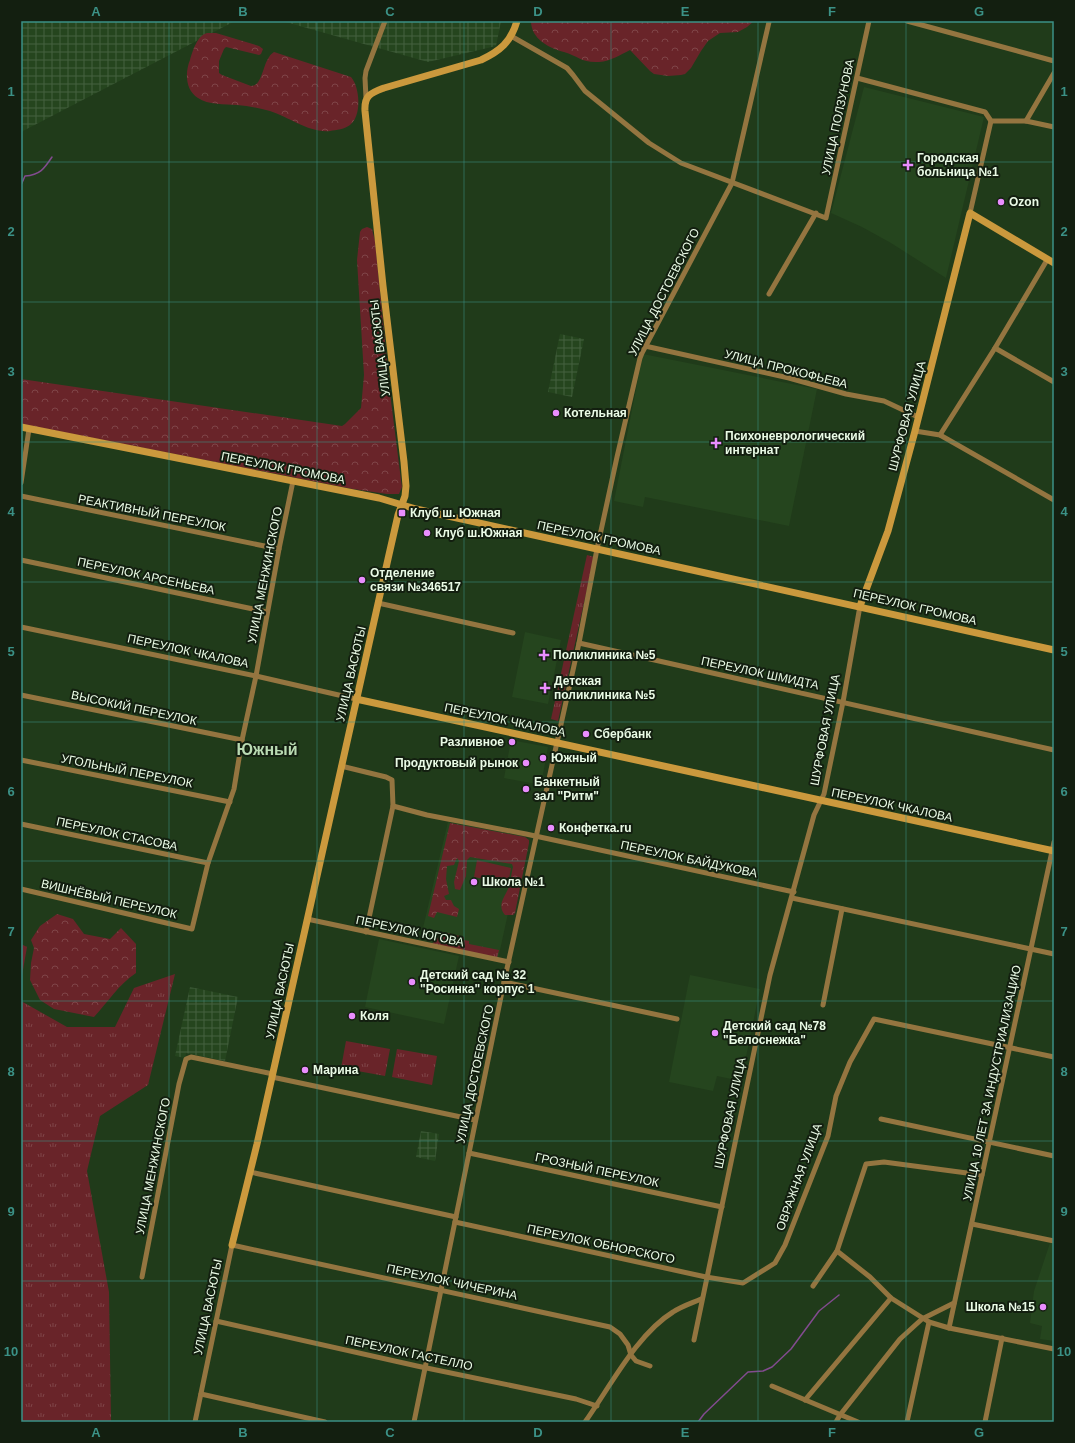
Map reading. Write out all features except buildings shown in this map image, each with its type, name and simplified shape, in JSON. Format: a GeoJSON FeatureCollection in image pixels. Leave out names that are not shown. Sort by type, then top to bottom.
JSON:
{"type":"FeatureCollection","features":[{"type":"Feature","properties":{"kind":"street"},"geometry":{"type":"LineString","coordinates":[[366,98],[366,71],[385,21]]}},
{"type":"Feature","properties":{"kind":"street"},"geometry":{"type":"LineString","coordinates":[[366,98],[384,88],[481,60],[497,51],[511,36],[517,21]]}},
{"type":"Feature","properties":{"kind":"street","name":"УЛИЦА ПОЛЗУНОВА"},"geometry":{"type":"LineString","coordinates":[[816,213],[826,218],[869,21]]}},
{"type":"Feature","properties":{"kind":"street"},"geometry":{"type":"LineString","coordinates":[[908,21],[1054,61]]}},
{"type":"Feature","properties":{"kind":"street","name":"УЛИЦА ДОСТОЕВСКОГО"},"geometry":{"type":"LineString","coordinates":[[414,1422],[504,982],[537,837],[579,644],[597,549],[640,358],[732,183],[768,22]]}},
{"type":"Feature","properties":{"kind":"street"},"geometry":{"type":"LineString","coordinates":[[511,36],[567,68],[574,74],[585,91],[649,143],[681,164],[816,213],[769,294]]}},
{"type":"Feature","properties":{"kind":"street"},"geometry":{"type":"LineString","coordinates":[[1026,121],[1054,73]]}},
{"type":"Feature","properties":{"kind":"street"},"geometry":{"type":"LineString","coordinates":[[857,78],[985,112],[991,121],[970,213],[1051,262],[940,435]]}},
{"type":"Feature","properties":{"kind":"street","name":"УЛИЦА ВАСЮТЫ"},"geometry":{"type":"LineString","coordinates":[[195,1422],[232,1245],[272,1076],[398,515],[403,505],[406,486],[383,286],[365,111],[366,98]]}},
{"type":"Feature","properties":{"kind":"street"},"geometry":{"type":"LineString","coordinates":[[991,121],[1026,121],[1054,127]]}},
{"type":"Feature","properties":{"kind":"street","name":"ШУРФОВАЯ УЛИЦА"},"geometry":{"type":"LineString","coordinates":[[694,1340],[770,975],[814,815],[819,801],[824,794],[843,702],[860,606],[888,531],[916,431],[918,417],[970,213]]}},
{"type":"Feature","properties":{"kind":"street","name":"УЛИЦА ПРОКОФЬЕВА"},"geometry":{"type":"LineString","coordinates":[[645,346],[789,378],[846,394],[884,400],[918,417]]}},
{"type":"Feature","properties":{"kind":"street"},"geometry":{"type":"LineString","coordinates":[[995,348],[1054,382]]}},
{"type":"Feature","properties":{"kind":"street","name":"ПЕРЕУЛОК ГРОМОВА"},"geometry":{"type":"LineString","coordinates":[[21,427],[380,498],[416,509],[1054,650]]}},
{"type":"Feature","properties":{"kind":"street"},"geometry":{"type":"LineString","coordinates":[[21,483],[29,429]]}},
{"type":"Feature","properties":{"kind":"street"},"geometry":{"type":"LineString","coordinates":[[916,431],[940,435],[1054,500]]}},
{"type":"Feature","properties":{"kind":"street","name":"УЛИЦА МЕНЖИНСКОГО"},"geometry":{"type":"LineString","coordinates":[[192,928],[208,863],[234,789],[242,740],[256,676],[293,481]]}},
{"type":"Feature","properties":{"kind":"street","name":"РЕАКТИВНЫЙ ПЕРЕУЛОК"},"geometry":{"type":"LineString","coordinates":[[21,496],[279,549]]}},
{"type":"Feature","properties":{"kind":"street","name":"ПЕРЕУЛОК АРСЕНЬЕВА"},"geometry":{"type":"LineString","coordinates":[[21,560],[267,612]]}},
{"type":"Feature","properties":{"kind":"street"},"geometry":{"type":"LineString","coordinates":[[378,603],[513,633]]}},
{"type":"Feature","properties":{"kind":"street","name":"ПЕРЕУЛОК ЧКАЛОВА"},"geometry":{"type":"LineString","coordinates":[[21,627],[256,676],[819,801],[1053,851]]}},
{"type":"Feature","properties":{"kind":"street","name":"ПЕРЕУЛОК ШМИДТА"},"geometry":{"type":"LineString","coordinates":[[579,644],[1054,750]]}},
{"type":"Feature","properties":{"kind":"street","name":"ВЫСОКИЙ ПЕРЕУЛОК"},"geometry":{"type":"LineString","coordinates":[[21,695],[242,740]]}},
{"type":"Feature","properties":{"kind":"street","name":"УГОЛЬНЫЙ ПЕРЕУЛОК"},"geometry":{"type":"LineString","coordinates":[[21,760],[230,802]]}},
{"type":"Feature","properties":{"kind":"street"},"geometry":{"type":"LineString","coordinates":[[342,766],[386,776],[392,780],[393,806],[366,932]]}},
{"type":"Feature","properties":{"kind":"street","name":"ПЕРЕУЛОК БАЙДУКОВА"},"geometry":{"type":"LineString","coordinates":[[393,806],[427,815],[537,837],[793,895],[842,908],[1054,954]]}},
{"type":"Feature","properties":{"kind":"street","name":"ПЕРЕУЛОК СТАСОВА"},"geometry":{"type":"LineString","coordinates":[[21,824],[208,863]]}},
{"type":"Feature","properties":{"kind":"street","name":"УЛИЦА 10 ЛЕТ ЗА ИНДУСТРИАЛИЗАЦИЮ"},"geometry":{"type":"LineString","coordinates":[[949,1328],[1054,842]]}},
{"type":"Feature","properties":{"kind":"street","name":"ВИШНЁВЫЙ ПЕРЕУЛОК"},"geometry":{"type":"LineString","coordinates":[[21,889],[192,928]]}},
{"type":"Feature","properties":{"kind":"street"},"geometry":{"type":"LineString","coordinates":[[823,1005],[842,908]]}},
{"type":"Feature","properties":{"kind":"street","name":"ПЕРЕУЛОК ЮГОВА"},"geometry":{"type":"LineString","coordinates":[[307,919],[509,962]]}},
{"type":"Feature","properties":{"kind":"street"},"geometry":{"type":"LineString","coordinates":[[504,982],[677,1019]]}},
{"type":"Feature","properties":{"kind":"street","name":"ОВРАЖНАЯ УЛИЦА"},"geometry":{"type":"LineString","coordinates":[[743,1282],[775,1263],[785,1244],[828,1136],[836,1096],[850,1062],[874,1019],[1010,1047]]}},
{"type":"Feature","properties":{"kind":"street"},"geometry":{"type":"LineString","coordinates":[[1010,1047],[1054,1057]]}},
{"type":"Feature","properties":{"kind":"street","name":"УЛИЦА МЕНЖИНСКОГО"},"geometry":{"type":"LineString","coordinates":[[142,1277],[178,1084],[186,1059],[191,1057],[272,1076]]}},
{"type":"Feature","properties":{"kind":"street"},"geometry":{"type":"LineString","coordinates":[[272,1076],[475,1120]]}},
{"type":"Feature","properties":{"kind":"street"},"geometry":{"type":"LineString","coordinates":[[881,1119],[1054,1156]]}},
{"type":"Feature","properties":{"kind":"street","name":"ГРОЗНЫЙ ПЕРЕУЛОК"},"geometry":{"type":"LineString","coordinates":[[469,1153],[722,1207]]}},
{"type":"Feature","properties":{"kind":"street"},"geometry":{"type":"LineString","coordinates":[[813,1286],[837,1251],[866,1164],[884,1162],[982,1175]]}},
{"type":"Feature","properties":{"kind":"street","name":"ПЕРЕУЛОК ОБНОРСКОГО"},"geometry":{"type":"LineString","coordinates":[[250,1172],[706,1277],[743,1282]]}},
{"type":"Feature","properties":{"kind":"street"},"geometry":{"type":"LineString","coordinates":[[972,1224],[1054,1241]]}},
{"type":"Feature","properties":{"kind":"street","name":"ПЕРЕУЛОК ЧИЧЕРИНА"},"geometry":{"type":"LineString","coordinates":[[232,1245],[610,1327],[620,1334],[628,1345],[630,1355]]}},
{"type":"Feature","properties":{"kind":"street"},"geometry":{"type":"LineString","coordinates":[[837,1251],[870,1277],[890,1298],[922,1319],[949,1328],[1054,1349]]}},
{"type":"Feature","properties":{"kind":"street"},"geometry":{"type":"LineString","coordinates":[[805,1400],[890,1298]]}},
{"type":"Feature","properties":{"kind":"street"},"geometry":{"type":"LineString","coordinates":[[586,1422],[630,1355],[654,1326],[674,1311],[702,1299]]}},
{"type":"Feature","properties":{"kind":"street"},"geometry":{"type":"LineString","coordinates":[[836,1422],[900,1339],[922,1319],[954,1303]]}},
{"type":"Feature","properties":{"kind":"street","name":"ПЕРЕУЛОК ГАСТЕЛЛО"},"geometry":{"type":"LineString","coordinates":[[216,1321],[576,1399],[597,1406]]}},
{"type":"Feature","properties":{"kind":"street"},"geometry":{"type":"LineString","coordinates":[[907,1422],[929,1322]]}},
{"type":"Feature","properties":{"kind":"street"},"geometry":{"type":"LineString","coordinates":[[985,1422],[1002,1338]]}},
{"type":"Feature","properties":{"kind":"street"},"geometry":{"type":"LineString","coordinates":[[630,1355],[636,1361],[650,1366]]}},
{"type":"Feature","properties":{"kind":"street"},"geometry":{"type":"LineString","coordinates":[[772,1386],[858,1422]]}},
{"type":"Feature","properties":{"kind":"street"},"geometry":{"type":"LineString","coordinates":[[201,1394],[324,1422]]}},
{"type":"Feature","properties":{"kind":"shaded area"},"geometry":{"type":"Polygon","coordinates":[[[21,21],[235,21],[21,132],[21,21]]]}},
{"type":"Feature","properties":{"kind":"shaded area"},"geometry":{"type":"Polygon","coordinates":[[[282,21],[501,21],[496,46],[428,62],[282,21]]]}},
{"type":"Feature","properties":{"kind":"shaded area","name":"Городская больница №1"},"geometry":{"type":"Polygon","coordinates":[[[864,87],[984,117],[946,278],[891,243],[862,227],[831,213],[864,87]]]}},
{"type":"Feature","properties":{"kind":"shaded area"},"geometry":{"type":"Polygon","coordinates":[[[560,334],[584,339],[572,397],[548,392],[560,334]]]}},
{"type":"Feature","properties":{"kind":"shaded area","name":"Психоневрологический интернат"},"geometry":{"type":"Polygon","coordinates":[[[643,354],[817,389],[789,526],[645,497],[643,507],[614,501],[643,354]]]}},
{"type":"Feature","properties":{"kind":"shaded area"},"geometry":{"type":"Polygon","coordinates":[[[525,632],[561,640],[548,704],[512,697],[525,632]]]}},
{"type":"Feature","properties":{"kind":"shaded area","name":"Продуктовый рынок"},"geometry":{"type":"Polygon","coordinates":[[[511,740],[548,747],[541,785],[504,778],[511,740]]]}},
{"type":"Feature","properties":{"kind":"shaded area","name":"Школа №1"},"geometry":{"type":"Polygon","coordinates":[[[448,822],[525,836],[498,959],[432,944],[426,937],[423,928],[448,822]]]}},
{"type":"Feature","properties":{"kind":"shaded area","name":"Детский сад № 32 \"Росинка\" корпус 1"},"geometry":{"type":"Polygon","coordinates":[[[379,939],[459,956],[444,1024],[365,1007],[379,939]]]}},
{"type":"Feature","properties":{"kind":"shaded area","name":"Детский сад №78 \"Белоснежка\""},"geometry":{"type":"Polygon","coordinates":[[[690,975],[760,989],[741,1081],[717,1076],[713,1091],[669,1082],[690,975]]]}},
{"type":"Feature","properties":{"kind":"shaded area"},"geometry":{"type":"Polygon","coordinates":[[[190,987],[238,997],[225,1061],[186,1053],[185,1058],[175,1056],[190,987]]]}},
{"type":"Feature","properties":{"kind":"shaded area"},"geometry":{"type":"Polygon","coordinates":[[[421,1131],[439,1134],[435,1161],[416,1157],[421,1131]]]}},
{"type":"Feature","properties":{"kind":"shaded area","name":"Школа №15"},"geometry":{"type":"Polygon","coordinates":[[[1050,1243],[1054,1244],[1054,1341],[1040,1339],[1042,1326],[1030,1323],[1034,1291],[1050,1243]]]}},
{"type":"Feature","properties":{"kind":"green space"},"geometry":{"type":"Polygon","coordinates":[[[531,21],[754,21],[738,32],[720,33],[708,41],[691,68],[685,74],[668,76],[654,74],[630,50],[615,58],[593,62],[553,48],[537,38],[531,21]]]}},
{"type":"Feature","properties":{"kind":"green space"},"geometry":{"type":"Polygon","coordinates":[[[207,33],[216,33],[259,46],[263,49],[259,55],[226,47],[219,61],[219,73],[251,86],[258,82],[267,60],[274,52],[351,77],[358,94],[358,108],[354,121],[348,126],[330,131],[314,130],[270,111],[245,106],[212,103],[198,98],[188,86],[187,70],[198,40],[207,33]]]}},
{"type":"Feature","properties":{"kind":"green space"},"geometry":{"type":"Polygon","coordinates":[[[367,227],[372,229],[375,241],[391,401],[402,487],[399,494],[387,494],[353,489],[21,424],[21,379],[342,426],[361,408],[364,375],[357,260],[360,232],[362,229],[367,227]]]}},
{"type":"Feature","properties":{"kind":"green space"},"geometry":{"type":"Polygon","coordinates":[[[587,555],[594,557],[558,721],[551,719],[587,555]]]}},
{"type":"Feature","properties":{"kind":"green space"},"geometry":{"type":"Polygon","coordinates":[[[450,823],[525,837],[529,840],[515,913],[513,915],[505,915],[501,905],[510,884],[513,867],[512,864],[470,857],[467,860],[466,876],[460,890],[455,889],[454,882],[459,861],[457,858],[454,865],[447,866],[446,879],[449,894],[444,896],[446,900],[451,900],[454,906],[459,909],[457,917],[437,912],[434,918],[428,916],[450,823]]]}},
{"type":"Feature","properties":{"kind":"green space"},"geometry":{"type":"Polygon","coordinates":[[[477,860],[511,868],[508,884],[474,877],[477,860]]]}},
{"type":"Feature","properties":{"kind":"green space"},"geometry":{"type":"Polygon","coordinates":[[[57,914],[73,919],[84,934],[110,939],[121,928],[136,944],[136,973],[119,988],[94,1017],[54,1009],[40,1000],[30,980],[34,948],[31,940],[40,926],[57,914]]]}},
{"type":"Feature","properties":{"kind":"green space"},"geometry":{"type":"Polygon","coordinates":[[[443,932],[464,937],[464,940],[469,941],[469,944],[499,950],[497,958],[432,944],[443,932]]]}},
{"type":"Feature","properties":{"kind":"green space"},"geometry":{"type":"Polygon","coordinates":[[[21,944],[27,947],[21,981],[21,944]]]}},
{"type":"Feature","properties":{"kind":"green space"},"geometry":{"type":"Polygon","coordinates":[[[175,974],[148,1085],[100,1116],[87,1171],[109,1292],[111,1422],[21,1422],[21,1001],[67,1027],[115,1027],[134,988],[175,974]]]}},
{"type":"Feature","properties":{"kind":"green space"},"geometry":{"type":"Polygon","coordinates":[[[346,1041],[390,1049],[385,1076],[341,1068],[346,1041]]]}},
{"type":"Feature","properties":{"kind":"green space"},"geometry":{"type":"Polygon","coordinates":[[[397,1049],[437,1056],[432,1085],[392,1077],[397,1049]]]}},
{"type":"Feature","properties":{"kind":"waterway"},"geometry":{"type":"LineString","coordinates":[[21,185],[25,176],[41,171],[52,157]]}},
{"type":"Feature","properties":{"kind":"waterway"},"geometry":{"type":"LineString","coordinates":[[698,1422],[704,1414],[748,1372],[763,1371],[772,1367],[791,1349],[819,1311],[839,1295]]}},
{"type":"Feature","properties":{"kind":"place","name":"Городская больница №1"},"geometry":{"type":"Point","coordinates":[908,165]}},
{"type":"Feature","properties":{"kind":"place","name":"Ozon"},"geometry":{"type":"Point","coordinates":[1001,202]}},
{"type":"Feature","properties":{"kind":"place","name":"Котельная"},"geometry":{"type":"Point","coordinates":[556,413]}},
{"type":"Feature","properties":{"kind":"place","name":"Психоневрологический интернат"},"geometry":{"type":"Point","coordinates":[716,443]}},
{"type":"Feature","properties":{"kind":"place","name":"Клуб ш. Южная"},"geometry":{"type":"Point","coordinates":[402,513]}},
{"type":"Feature","properties":{"kind":"place","name":"Клуб ш.Южная"},"geometry":{"type":"Point","coordinates":[427,533]}},
{"type":"Feature","properties":{"kind":"place","name":"Отделение связи №346517"},"geometry":{"type":"Point","coordinates":[362,580]}},
{"type":"Feature","properties":{"kind":"place","name":"Поликлиника №5"},"geometry":{"type":"Point","coordinates":[544,655]}},
{"type":"Feature","properties":{"kind":"place","name":"Детская поликлиника №5"},"geometry":{"type":"Point","coordinates":[545,688]}},
{"type":"Feature","properties":{"kind":"place","name":"Сбербанк"},"geometry":{"type":"Point","coordinates":[586,734]}},
{"type":"Feature","properties":{"kind":"place","name":"Разливное"},"geometry":{"type":"Point","coordinates":[512,742]}},
{"type":"Feature","properties":{"kind":"place","name":"Южный"},"geometry":{"type":"Point","coordinates":[543,758]}},
{"type":"Feature","properties":{"kind":"place","name":"Продуктовый рынок"},"geometry":{"type":"Point","coordinates":[526,763]}},
{"type":"Feature","properties":{"kind":"place","name":"Банкетный зал \"Ритм\""},"geometry":{"type":"Point","coordinates":[526,789]}},
{"type":"Feature","properties":{"kind":"place","name":"Конфетка.ru"},"geometry":{"type":"Point","coordinates":[551,828]}},
{"type":"Feature","properties":{"kind":"place","name":"Школа №1"},"geometry":{"type":"Point","coordinates":[474,882]}},
{"type":"Feature","properties":{"kind":"place","name":"Детский сад № 32 \"Росинка\" корпус 1"},"geometry":{"type":"Point","coordinates":[412,982]}},
{"type":"Feature","properties":{"kind":"place","name":"Коля"},"geometry":{"type":"Point","coordinates":[352,1016]}},
{"type":"Feature","properties":{"kind":"place","name":"Детский сад №78 \"Белоснежка\""},"geometry":{"type":"Point","coordinates":[715,1033]}},
{"type":"Feature","properties":{"kind":"place","name":"Марина"},"geometry":{"type":"Point","coordinates":[305,1070]}},
{"type":"Feature","properties":{"kind":"place","name":"Школа №15"},"geometry":{"type":"Point","coordinates":[1043,1307]}},
{"type":"Feature","properties":{"kind":"district","name":"Южный"},"geometry":{"type":"Point","coordinates":[267,749]}}]}
